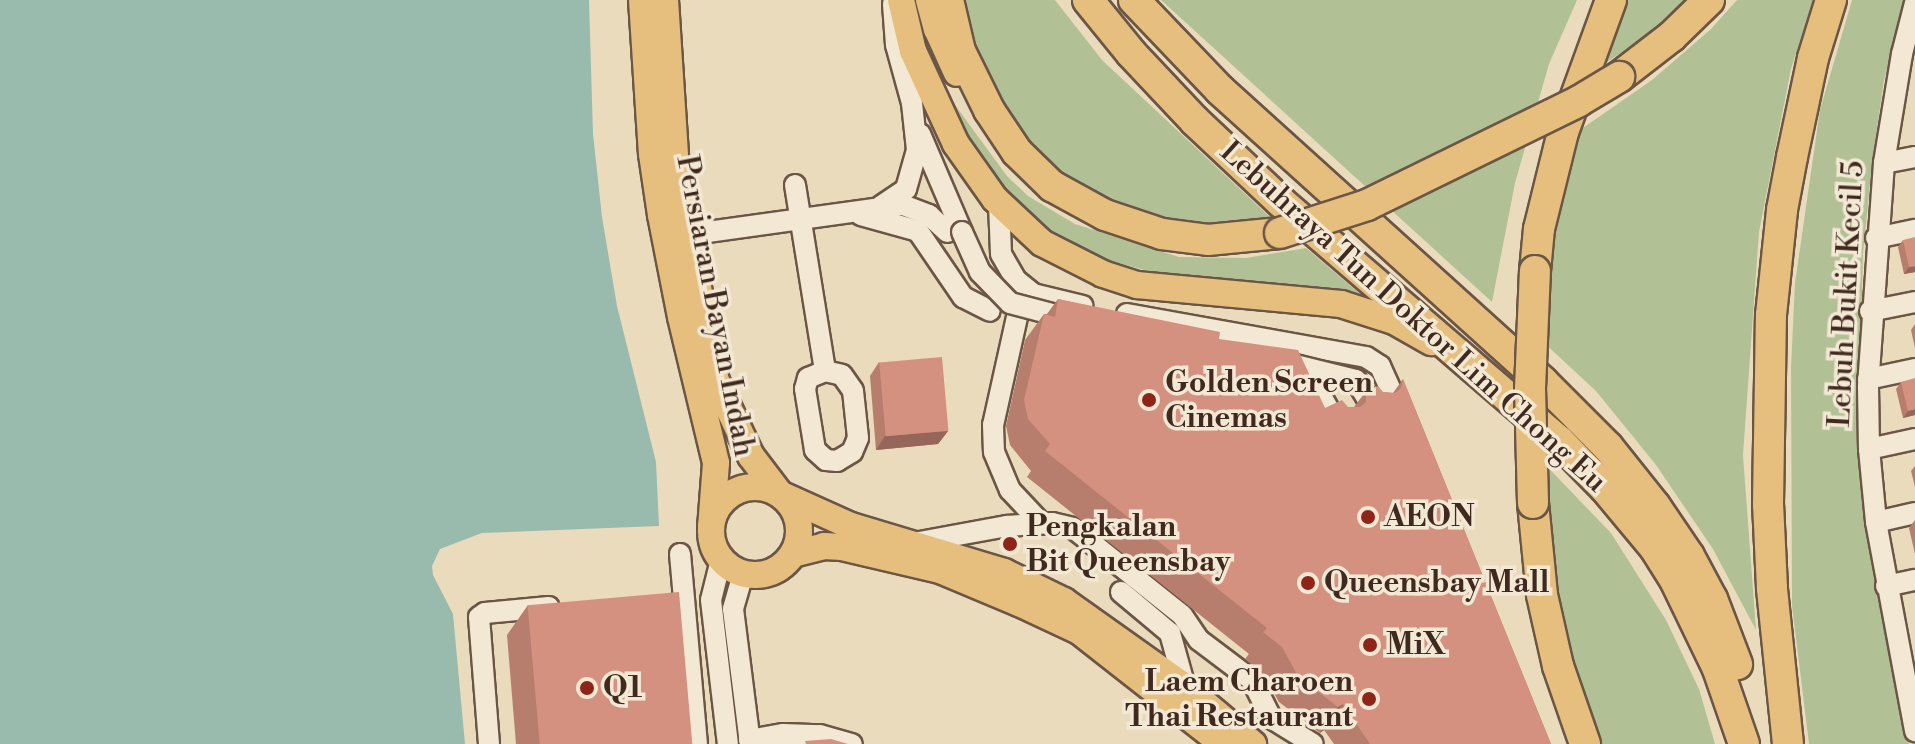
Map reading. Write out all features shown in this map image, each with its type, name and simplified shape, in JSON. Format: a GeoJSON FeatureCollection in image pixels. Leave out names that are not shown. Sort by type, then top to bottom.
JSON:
{"type":"FeatureCollection","features":[{"type":"Feature","properties":{"kind":"highway"},"geometry":{"type":"LineString","coordinates":[[948,0],[960,51],[975,83],[1003,135],[1033,170],[1087,207],[1162,234],[1208,240],[1280,233],[1367,205],[1579,101],[1663,44],[1709,0]]}},
{"type":"Feature","properties":{"kind":"highway","name":"Lebuhraya Tun Doktor Lim Chong Eu"},"geometry":{"type":"LineString","coordinates":[[1088,0],[1131,53],[1195,121],[1281,202],[1559,441],[1605,488],[1655,548],[1702,631],[1744,744]]}},
{"type":"Feature","properties":{"kind":"highway","name":"Lebuhraya Tun Doktor Lim Chong Eu"},"geometry":{"type":"LineString","coordinates":[[1134,0],[1220,90],[1543,382],[1608,447],[1655,506],[1712,599],[1747,691],[1762,744]]}},
{"type":"Feature","properties":{"kind":"highway"},"geometry":{"type":"LineString","coordinates":[[1585,744],[1558,666],[1542,595],[1533,503],[1530,389],[1539,229],[1563,132],[1611,0]]}},
{"type":"Feature","properties":{"kind":"highway"},"geometry":{"type":"LineString","coordinates":[[1788,744],[1772,588],[1768,504],[1771,315],[1789,170],[1813,58],[1831,0]]}},
{"type":"Feature","properties":{"kind":"main road","name":"Persiaran Bayan Indah"},"geometry":{"type":"LineString","coordinates":[[642,0],[652,154],[661,215],[681,317],[716,463],[711,528]]}},
{"type":"Feature","properties":{"kind":"main road","name":"Persiaran Bayan Indah"},"geometry":{"type":"LineString","coordinates":[[665,0],[669,100],[686,235],[716,381],[751,456],[780,494],[851,526],[1004,572],[1064,601],[1178,682],[1253,744]]}},
{"type":"Feature","properties":{"kind":"main road"},"geometry":{"type":"LineString","coordinates":[[901,0],[913,51],[938,111],[977,176],[999,204],[1042,243],[1103,274],[1137,285],[1341,304],[1394,321],[1465,362]]}},
{"type":"Feature","properties":{"kind":"main road"},"geometry":{"type":"LineString","coordinates":[[929,0],[937,29],[965,90],[1001,139],[1033,170]]}},
{"type":"Feature","properties":{"kind":"main road"},"geometry":{"type":"LineString","coordinates":[[793,554],[799,528],[790,503],[780,494],[768,488],[742,489],[720,504],[711,528],[715,550],[732,567],[771,572],[793,554],[824,546],[842,547],[940,570],[1079,631],[1214,741]]}},
{"type":"Feature","properties":{"kind":"street"},"geometry":{"type":"LineString","coordinates":[[894,0],[896,45],[916,127],[949,224]]}},
{"type":"Feature","properties":{"kind":"street","name":"Lebuh Bukit Kecil 5"},"geometry":{"type":"LineString","coordinates":[[1914,725],[1907,652],[1886,586],[1876,522],[1869,449],[1868,379],[1870,311],[1884,163],[1902,54],[1915,3]]}},
{"type":"Feature","properties":{"kind":"street"},"geometry":{"type":"LineString","coordinates":[[877,207],[906,189],[917,150],[916,127]]}},
{"type":"Feature","properties":{"kind":"street"},"geometry":{"type":"LineString","coordinates":[[917,150],[971,280],[1006,311],[1345,374],[1363,386],[1372,407]]}},
{"type":"Feature","properties":{"kind":"street"},"geometry":{"type":"LineString","coordinates":[[1884,163],[1915,157]]}},
{"type":"Feature","properties":{"kind":"street"},"geometry":{"type":"LineString","coordinates":[[913,172],[925,200],[949,224]]}},
{"type":"Feature","properties":{"kind":"street"},"geometry":{"type":"LineString","coordinates":[[795,185],[825,371]]}},
{"type":"Feature","properties":{"kind":"street"},"geometry":{"type":"LineString","coordinates":[[999,204],[1001,254],[1024,288],[1053,300],[1366,357],[1380,366],[1389,381],[1413,440]]}},
{"type":"Feature","properties":{"kind":"street"},"geometry":{"type":"LineString","coordinates":[[686,235],[877,207],[911,206],[949,224]]}},
{"type":"Feature","properties":{"kind":"street"},"geometry":{"type":"LineString","coordinates":[[846,212],[882,219],[918,231],[963,297],[990,311]]}},
{"type":"Feature","properties":{"kind":"street"},"geometry":{"type":"LineString","coordinates":[[1876,238],[1915,230]]}},
{"type":"Feature","properties":{"kind":"street"},"geometry":{"type":"LineString","coordinates":[[1024,288],[993,425],[994,452],[1010,490],[1041,523]]}},
{"type":"Feature","properties":{"kind":"street"},"geometry":{"type":"LineString","coordinates":[[1870,311],[1915,302]]}},
{"type":"Feature","properties":{"kind":"street"},"geometry":{"type":"LineString","coordinates":[[1255,364],[1302,373],[1312,380],[1336,422]]}},
{"type":"Feature","properties":{"kind":"street"},"geometry":{"type":"LineString","coordinates":[[1868,379],[1915,369]]}},
{"type":"Feature","properties":{"kind":"street"},"geometry":{"type":"LineString","coordinates":[[1869,449],[1915,439]]}},
{"type":"Feature","properties":{"kind":"street"},"geometry":{"type":"LineString","coordinates":[[1876,522],[1915,513]]}},
{"type":"Feature","properties":{"kind":"street"},"geometry":{"type":"LineString","coordinates":[[914,543],[1041,523],[1073,528],[1182,615],[1199,640],[1252,680],[1271,718],[1313,744]]}},
{"type":"Feature","properties":{"kind":"street"},"geometry":{"type":"LineString","coordinates":[[680,554],[697,744]]}},
{"type":"Feature","properties":{"kind":"street"},"geometry":{"type":"LineString","coordinates":[[732,567],[733,609],[750,742],[783,734],[820,735],[852,744]]}},
{"type":"Feature","properties":{"kind":"street"},"geometry":{"type":"LineString","coordinates":[[728,744],[711,600],[732,567]]}},
{"type":"Feature","properties":{"kind":"street"},"geometry":{"type":"LineString","coordinates":[[1886,586],[1915,580]]}},
{"type":"Feature","properties":{"kind":"street"},"geometry":{"type":"LineString","coordinates":[[1121,592],[1150,616],[1168,649],[1178,682]]}},
{"type":"Feature","properties":{"kind":"street"},"geometry":{"type":"LineString","coordinates":[[661,596],[684,594]]}},
{"type":"Feature","properties":{"kind":"street"},"geometry":{"type":"LineString","coordinates":[[489,744],[480,615],[567,605]]}},
{"type":"Feature","properties":{"kind":"shaded area"},"geometry":{"type":"Polygon","coordinates":[[[0,0],[589,0],[593,134],[602,217],[617,306],[656,462],[659,526],[482,533],[440,549],[432,566],[433,575],[453,614],[465,744],[0,744],[0,0]]]}},
{"type":"Feature","properties":{"kind":"shaded area"},"geometry":{"type":"Polygon","coordinates":[[[957,0],[1055,0],[1102,60],[1273,220],[1188,224],[1115,205],[1070,183],[1033,152],[987,86],[957,0]]]}},
{"type":"Feature","properties":{"kind":"shaded area"},"geometry":{"type":"Polygon","coordinates":[[[1161,0],[1577,0],[1549,64],[1515,183],[1492,302],[1161,0]]]}},
{"type":"Feature","properties":{"kind":"shaded area"},"geometry":{"type":"Polygon","coordinates":[[[1621,0],[1685,0],[1642,39],[1587,75],[1621,0]]]}},
{"type":"Feature","properties":{"kind":"shaded area"},"geometry":{"type":"Polygon","coordinates":[[[1737,0],[1813,0],[1791,69],[1759,232],[1743,455],[1756,630],[1713,549],[1656,465],[1596,391],[1542,341],[1547,238],[1580,130],[1652,80],[1711,29],[1737,0]]]}},
{"type":"Feature","properties":{"kind":"shaded area"},"geometry":{"type":"Polygon","coordinates":[[[1852,0],[1905,0],[1884,80],[1872,163],[1863,254],[1858,434],[1867,528],[1909,744],[1809,744],[1792,606],[1791,368],[1795,283],[1820,110],[1852,0]]]}},
{"type":"Feature","properties":{"kind":"shaded area"},"geometry":{"type":"Polygon","coordinates":[[[919,35],[955,105],[1007,176],[1028,196],[1075,224],[1179,257],[1246,258],[1306,248],[1365,298],[1178,279],[1085,254],[1052,235],[1015,208],[958,125],[919,35]]]}},
{"type":"Feature","properties":{"kind":"shaded area"},"geometry":{"type":"Polygon","coordinates":[[[1535,454],[1611,533],[1666,620],[1699,689],[1715,744],[1601,744],[1569,657],[1545,541],[1535,454]]]}},
{"type":"Feature","properties":{"kind":"building"},"geometry":{"type":"Polygon","coordinates":[[[1915,237],[1915,266],[1909,267],[1903,240],[1915,237]]]}},
{"type":"Feature","properties":{"kind":"building","name":"Queensbay Mall"},"geometry":{"type":"Polygon","coordinates":[[[1058,299],[1220,332],[1219,339],[1298,350],[1325,408],[1342,400],[1348,407],[1360,407],[1366,402],[1366,391],[1378,386],[1383,392],[1395,393],[1401,388],[1403,379],[1551,744],[1370,744],[1343,704],[1338,707],[1298,676],[1282,647],[1263,632],[1267,628],[1045,451],[1050,444],[1028,419],[1024,400],[1044,314],[1055,317],[1058,299]]]}},
{"type":"Feature","properties":{"kind":"building"},"geometry":{"type":"Polygon","coordinates":[[[942,357],[948,431],[886,436],[879,362],[942,357]]]}},
{"type":"Feature","properties":{"kind":"building"},"geometry":{"type":"Polygon","coordinates":[[[1915,378],[1915,409],[1908,411],[1901,382],[1915,378]]]}},
{"type":"Feature","properties":{"kind":"building","name":"Q1"},"geometry":{"type":"Polygon","coordinates":[[[679,592],[692,744],[540,744],[528,605],[679,592]]]}},
{"type":"Feature","properties":{"kind":"building"},"geometry":{"type":"Polygon","coordinates":[[[831,739],[848,744],[806,744],[805,741],[831,739]]]}},
{"type":"Feature","properties":{"kind":"place","name":"Golden Screen Cinemas"},"geometry":{"type":"Point","coordinates":[1149,400]}},
{"type":"Feature","properties":{"kind":"place","name":"AEON"},"geometry":{"type":"Point","coordinates":[1368,517]}},
{"type":"Feature","properties":{"kind":"place","name":"Pengkalan Bit Queensbay"},"geometry":{"type":"Point","coordinates":[1010,544]}},
{"type":"Feature","properties":{"kind":"place","name":"Queensbay Mall"},"geometry":{"type":"Point","coordinates":[1308,583]}},
{"type":"Feature","properties":{"kind":"place","name":"MiX"},"geometry":{"type":"Point","coordinates":[1370,645]}},
{"type":"Feature","properties":{"kind":"place","name":"Q1"},"geometry":{"type":"Point","coordinates":[587,688]}},
{"type":"Feature","properties":{"kind":"place","name":"Laem Charoen Thai Restaurant"},"geometry":{"type":"Point","coordinates":[1369,699]}}]}
